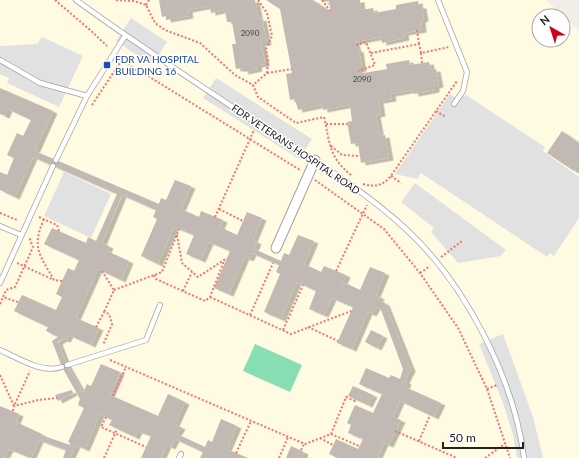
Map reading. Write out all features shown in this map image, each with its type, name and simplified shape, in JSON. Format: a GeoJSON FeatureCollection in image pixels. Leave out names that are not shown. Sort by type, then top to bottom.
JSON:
{"type":"FeatureCollection","features":[{"type":"Feature","properties":{"kind":"street"},"geometry":{"type":"LineString","coordinates":[[276,248],[315,160]]}},
{"type":"Feature","properties":{"kind":"lane","name":"FDR VETERANS HOSPITAL ROAD"},"geometry":{"type":"LineString","coordinates":[[76,0],[125,36],[346,181],[408,231],[429,253],[455,286],[476,322],[504,382],[524,458]]}},
{"type":"Feature","properties":{"kind":"lane"},"geometry":{"type":"LineString","coordinates":[[438,0],[467,72],[463,91],[454,104]]}},
{"type":"Feature","properties":{"kind":"lane"},"geometry":{"type":"LineString","coordinates":[[56,160],[87,96],[125,36]]}},
{"type":"Feature","properties":{"kind":"lane"},"geometry":{"type":"LineString","coordinates":[[0,60],[40,83],[87,96]]}},
{"type":"Feature","properties":{"kind":"lane"},"geometry":{"type":"LineString","coordinates":[[0,283],[54,166]]}},
{"type":"Feature","properties":{"kind":"lane"},"geometry":{"type":"LineString","coordinates":[[0,226],[21,235]]}},
{"type":"Feature","properties":{"kind":"lane"},"geometry":{"type":"LineString","coordinates":[[0,350],[27,363],[53,370],[146,340],[160,305]]}},
{"type":"Feature","properties":{"kind":"path"},"geometry":{"type":"LineString","coordinates":[[55,0],[107,46]]}},
{"type":"Feature","properties":{"kind":"path"},"geometry":{"type":"LineString","coordinates":[[116,0],[134,1],[146,5],[155,23],[165,30],[200,43],[235,76],[253,85],[258,97],[290,120],[296,123],[324,117],[334,157],[340,166],[357,179]]}},
{"type":"Feature","properties":{"kind":"path"},"geometry":{"type":"LineString","coordinates":[[146,5],[149,0]]}},
{"type":"Feature","properties":{"kind":"path"},"geometry":{"type":"LineString","coordinates":[[258,0],[267,13],[272,36],[266,49],[268,61],[267,73]]}},
{"type":"Feature","properties":{"kind":"path"},"geometry":{"type":"LineString","coordinates":[[322,0],[331,12]]}},
{"type":"Feature","properties":{"kind":"path"},"geometry":{"type":"LineString","coordinates":[[417,30],[422,63]]}},
{"type":"Feature","properties":{"kind":"path"},"geometry":{"type":"LineString","coordinates":[[356,45],[366,42],[375,65],[358,71]]}},
{"type":"Feature","properties":{"kind":"path"},"geometry":{"type":"LineString","coordinates":[[370,53],[419,44]]}},
{"type":"Feature","properties":{"kind":"path"},"geometry":{"type":"LineString","coordinates":[[421,53],[451,47]]}},
{"type":"Feature","properties":{"kind":"path"},"geometry":{"type":"LineString","coordinates":[[90,108],[122,58],[138,73],[148,76],[304,173]]}},
{"type":"Feature","properties":{"kind":"path"},"geometry":{"type":"LineString","coordinates":[[253,85],[267,73],[292,70]]}},
{"type":"Feature","properties":{"kind":"path"},"geometry":{"type":"LineString","coordinates":[[362,184],[376,186],[383,184],[391,176],[460,76]]}},
{"type":"Feature","properties":{"kind":"path"},"geometry":{"type":"LineString","coordinates":[[436,111],[446,117]]}},
{"type":"Feature","properties":{"kind":"path"},"geometry":{"type":"LineString","coordinates":[[326,124],[347,124]]}},
{"type":"Feature","properties":{"kind":"path"},"geometry":{"type":"LineString","coordinates":[[215,217],[254,130]]}},
{"type":"Feature","properties":{"kind":"path"},"geometry":{"type":"LineString","coordinates":[[330,145],[342,155],[360,156]]}},
{"type":"Feature","properties":{"kind":"path"},"geometry":{"type":"LineString","coordinates":[[391,176],[401,183]]}},
{"type":"Feature","properties":{"kind":"path"},"geometry":{"type":"LineString","coordinates":[[311,177],[384,229],[398,244],[420,273],[458,328],[487,389],[510,458]]}},
{"type":"Feature","properties":{"kind":"path"},"geometry":{"type":"LineString","coordinates":[[336,271],[367,204]]}},
{"type":"Feature","properties":{"kind":"path"},"geometry":{"type":"LineString","coordinates":[[219,209],[243,221]]}},
{"type":"Feature","properties":{"kind":"path"},"geometry":{"type":"LineString","coordinates":[[35,224],[41,211]]}},
{"type":"Feature","properties":{"kind":"path"},"geometry":{"type":"LineString","coordinates":[[0,213],[17,220]]}},
{"type":"Feature","properties":{"kind":"path"},"geometry":{"type":"LineString","coordinates":[[39,217],[57,225],[59,231]]}},
{"type":"Feature","properties":{"kind":"path"},"geometry":{"type":"LineString","coordinates":[[44,219],[38,234],[37,245],[40,255],[54,280]]}},
{"type":"Feature","properties":{"kind":"path"},"geometry":{"type":"LineString","coordinates":[[96,326],[114,290],[162,272],[179,229]]}},
{"type":"Feature","properties":{"kind":"path"},"geometry":{"type":"LineString","coordinates":[[0,304],[6,290],[15,287],[33,247],[29,238],[32,231]]}},
{"type":"Feature","properties":{"kind":"path"},"geometry":{"type":"LineString","coordinates":[[177,234],[182,263],[198,277],[227,258]]}},
{"type":"Feature","properties":{"kind":"path"},"geometry":{"type":"LineString","coordinates":[[440,258],[462,241]]}},
{"type":"Feature","properties":{"kind":"path"},"geometry":{"type":"LineString","coordinates":[[154,274],[156,279],[205,301],[210,297],[224,261]]}},
{"type":"Feature","properties":{"kind":"path"},"geometry":{"type":"LineString","coordinates":[[14,262],[54,280],[62,281]]}},
{"type":"Feature","properties":{"kind":"path"},"geometry":{"type":"LineString","coordinates":[[250,315],[273,262]]}},
{"type":"Feature","properties":{"kind":"path"},"geometry":{"type":"LineString","coordinates":[[420,273],[430,266]]}},
{"type":"Feature","properties":{"kind":"path"},"geometry":{"type":"LineString","coordinates":[[102,271],[114,290]]}},
{"type":"Feature","properties":{"kind":"path"},"geometry":{"type":"LineString","coordinates":[[183,291],[192,272]]}},
{"type":"Feature","properties":{"kind":"path"},"geometry":{"type":"LineString","coordinates":[[283,330],[303,285]]}},
{"type":"Feature","properties":{"kind":"path"},"geometry":{"type":"LineString","coordinates":[[3,297],[18,302]]}},
{"type":"Feature","properties":{"kind":"path"},"geometry":{"type":"LineString","coordinates":[[210,297],[291,334],[351,311]]}},
{"type":"Feature","properties":{"kind":"path"},"geometry":{"type":"LineString","coordinates":[[104,312],[109,314],[112,324],[99,355],[304,444]]}},
{"type":"Feature","properties":{"kind":"path"},"geometry":{"type":"LineString","coordinates":[[308,327],[338,341]]}},
{"type":"Feature","properties":{"kind":"path"},"geometry":{"type":"LineString","coordinates":[[113,396],[126,366]]}},
{"type":"Feature","properties":{"kind":"path"},"geometry":{"type":"LineString","coordinates":[[12,411],[31,369]]}},
{"type":"Feature","properties":{"kind":"path"},"geometry":{"type":"LineString","coordinates":[[0,375],[14,406]]}},
{"type":"Feature","properties":{"kind":"path"},"geometry":{"type":"LineString","coordinates":[[487,389],[494,386]]}},
{"type":"Feature","properties":{"kind":"path"},"geometry":{"type":"LineString","coordinates":[[331,434],[346,397],[355,401],[356,399]]}},
{"type":"Feature","properties":{"kind":"path"},"geometry":{"type":"LineString","coordinates":[[14,406],[38,400],[56,398]]}},
{"type":"Feature","properties":{"kind":"path"},"geometry":{"type":"LineString","coordinates":[[419,442],[430,415]]}},
{"type":"Feature","properties":{"kind":"path"},"geometry":{"type":"LineString","coordinates":[[106,417],[101,427],[146,447]]}},
{"type":"Feature","properties":{"kind":"path"},"geometry":{"type":"LineString","coordinates":[[236,453],[251,421]]}},
{"type":"Feature","properties":{"kind":"path"},"geometry":{"type":"LineString","coordinates":[[104,458],[117,429]]}},
{"type":"Feature","properties":{"kind":"path"},"geometry":{"type":"LineString","coordinates":[[395,431],[457,458]]}},
{"type":"Feature","properties":{"kind":"path"},"geometry":{"type":"LineString","coordinates":[[301,450],[304,444],[331,434],[359,446]]}},
{"type":"Feature","properties":{"kind":"path"},"geometry":{"type":"LineString","coordinates":[[278,458],[288,437]]}},
{"type":"Feature","properties":{"kind":"path"},"geometry":{"type":"LineString","coordinates":[[320,438],[333,445]]}},
{"type":"Feature","properties":{"kind":"path"},"geometry":{"type":"LineString","coordinates":[[485,458],[506,443]]}},
{"type":"Feature","properties":{"kind":"shaded area"},"geometry":{"type":"Polygon","coordinates":[[[0,0],[546,0],[555,8],[531,8],[531,48],[571,48],[571,23],[579,31],[579,458],[0,458],[0,0]]]}},
{"type":"Feature","properties":{"kind":"shaded area"},"geometry":{"type":"Polygon","coordinates":[[[131,18],[167,42],[152,65],[116,41],[131,18]]]}},
{"type":"Feature","properties":{"kind":"shaded area"},"geometry":{"type":"Polygon","coordinates":[[[42,37],[83,56],[59,107],[7,83],[9,78],[0,74],[0,46],[37,44],[42,37]]]}},
{"type":"Feature","properties":{"kind":"shaded area"},"geometry":{"type":"Polygon","coordinates":[[[216,78],[312,139],[299,159],[203,98],[216,78]]]}},
{"type":"Feature","properties":{"kind":"shaded area"},"geometry":{"type":"Polygon","coordinates":[[[450,94],[458,99],[466,95],[545,147],[543,151],[579,177],[579,218],[554,256],[550,253],[547,257],[421,173],[417,179],[395,174],[450,94]]]}},
{"type":"Feature","properties":{"kind":"shaded area"},"geometry":{"type":"Polygon","coordinates":[[[64,172],[111,194],[91,238],[44,216],[64,172]]]}},
{"type":"Feature","properties":{"kind":"shaded area"},"geometry":{"type":"Polygon","coordinates":[[[415,183],[506,250],[501,256],[458,263],[431,232],[434,228],[401,202],[415,183]]]}},
{"type":"Feature","properties":{"kind":"shaded area"},"geometry":{"type":"Polygon","coordinates":[[[503,334],[533,417],[543,458],[517,458],[513,435],[503,403],[479,344],[503,334]]]}},
{"type":"Feature","properties":{"kind":"green space"},"geometry":{"type":"Polygon","coordinates":[[[255,344],[302,365],[290,392],[243,371],[255,344]]]}},
{"type":"Feature","properties":{"kind":"building"},"geometry":{"type":"Polygon","coordinates":[[[159,0],[255,0],[259,19],[262,18],[267,43],[261,43],[265,64],[257,65],[258,69],[244,72],[243,68],[236,69],[232,44],[236,44],[232,22],[227,22],[225,10],[211,13],[210,6],[188,10],[189,16],[166,20],[166,16],[162,17],[159,0]]]}},
{"type":"Feature","properties":{"kind":"building"},"geometry":{"type":"Polygon","coordinates":[[[266,0],[313,0],[331,12],[329,1],[323,2],[323,0],[360,0],[361,10],[373,8],[374,13],[396,9],[396,5],[418,1],[419,6],[422,6],[424,19],[421,20],[422,30],[404,33],[405,38],[382,43],[381,37],[355,42],[357,50],[359,49],[362,69],[358,70],[358,74],[387,69],[386,64],[409,60],[410,65],[429,62],[431,70],[436,69],[439,85],[435,86],[435,90],[414,94],[413,90],[391,94],[392,99],[379,101],[381,114],[376,115],[380,136],[385,135],[389,158],[361,163],[358,143],[351,144],[347,122],[352,121],[350,105],[323,110],[322,105],[298,110],[295,99],[290,100],[286,74],[292,73],[280,9],[266,0]]]}},
{"type":"Feature","properties":{"kind":"building"},"geometry":{"type":"Polygon","coordinates":[[[0,88],[53,111],[35,151],[159,204],[161,198],[166,200],[175,180],[191,186],[181,209],[199,217],[201,211],[223,220],[220,227],[237,235],[247,212],[262,218],[253,240],[257,242],[254,249],[281,261],[284,253],[289,255],[298,235],[314,241],[304,264],[321,272],[324,266],[346,275],[343,282],[360,290],[370,267],[385,273],[376,295],[380,297],[379,300],[385,303],[411,369],[405,381],[407,382],[405,387],[441,403],[434,417],[400,401],[393,417],[401,420],[389,445],[384,443],[378,456],[382,458],[338,458],[329,454],[336,439],[358,449],[363,439],[348,433],[351,425],[347,423],[355,405],[373,413],[382,394],[359,384],[366,368],[389,378],[391,375],[400,379],[403,369],[381,310],[376,307],[372,314],[368,312],[352,349],[337,343],[353,307],[332,298],[324,315],[309,309],[316,291],[297,282],[281,319],[264,312],[280,274],[276,272],[279,265],[252,253],[249,259],[245,257],[229,294],[214,288],[230,251],[209,242],[201,260],[186,254],[194,235],[174,227],[158,264],[141,256],[157,219],[153,217],[156,210],[122,195],[102,243],[109,246],[107,251],[129,261],[121,280],[98,269],[76,318],[99,328],[91,345],[69,335],[66,340],[63,339],[58,342],[67,365],[83,393],[87,384],[91,386],[101,364],[120,372],[110,395],[158,416],[168,394],[185,402],[175,424],[181,427],[177,434],[205,447],[208,440],[212,442],[221,419],[237,426],[227,449],[248,458],[200,458],[203,452],[175,439],[171,447],[167,445],[161,458],[141,458],[151,436],[138,431],[135,437],[109,425],[112,420],[100,414],[85,449],[76,445],[70,458],[63,458],[66,450],[39,440],[31,458],[9,449],[4,458],[0,458],[0,406],[19,414],[16,422],[42,434],[41,435],[70,445],[68,442],[84,408],[78,405],[80,399],[62,367],[52,341],[58,337],[46,331],[48,327],[14,311],[22,295],[56,310],[62,297],[56,294],[68,268],[74,271],[79,260],[44,244],[52,228],[86,243],[88,237],[96,241],[117,194],[33,157],[15,197],[0,190],[0,172],[7,175],[14,158],[7,155],[17,133],[23,136],[31,120],[8,109],[5,116],[0,114],[0,88]]]}},
{"type":"Feature","properties":{"kind":"building"},"geometry":{"type":"Polygon","coordinates":[[[562,131],[579,143],[579,163],[574,171],[547,153],[562,131]]]}},
{"type":"Feature","properties":{"kind":"building"},"geometry":{"type":"Polygon","coordinates":[[[371,330],[383,336],[377,348],[365,342],[371,330]]]}},
{"type":"Feature","properties":{"kind":"building"},"geometry":{"type":"Polygon","coordinates":[[[353,386],[373,395],[368,405],[348,396],[353,386]]]}},
{"type":"Feature","properties":{"kind":"building"},"geometry":{"type":"Polygon","coordinates":[[[72,390],[73,393],[58,401],[55,395],[72,390]]]}},
{"type":"Feature","properties":{"kind":"building"},"geometry":{"type":"Polygon","coordinates":[[[291,446],[304,452],[302,458],[286,458],[291,446]]]}},
{"type":"Feature","properties":{"kind":"place","name":"FDR VA HOSPITAL BUILDING 16"},"geometry":{"type":"Point","coordinates":[107,65]}}]}
